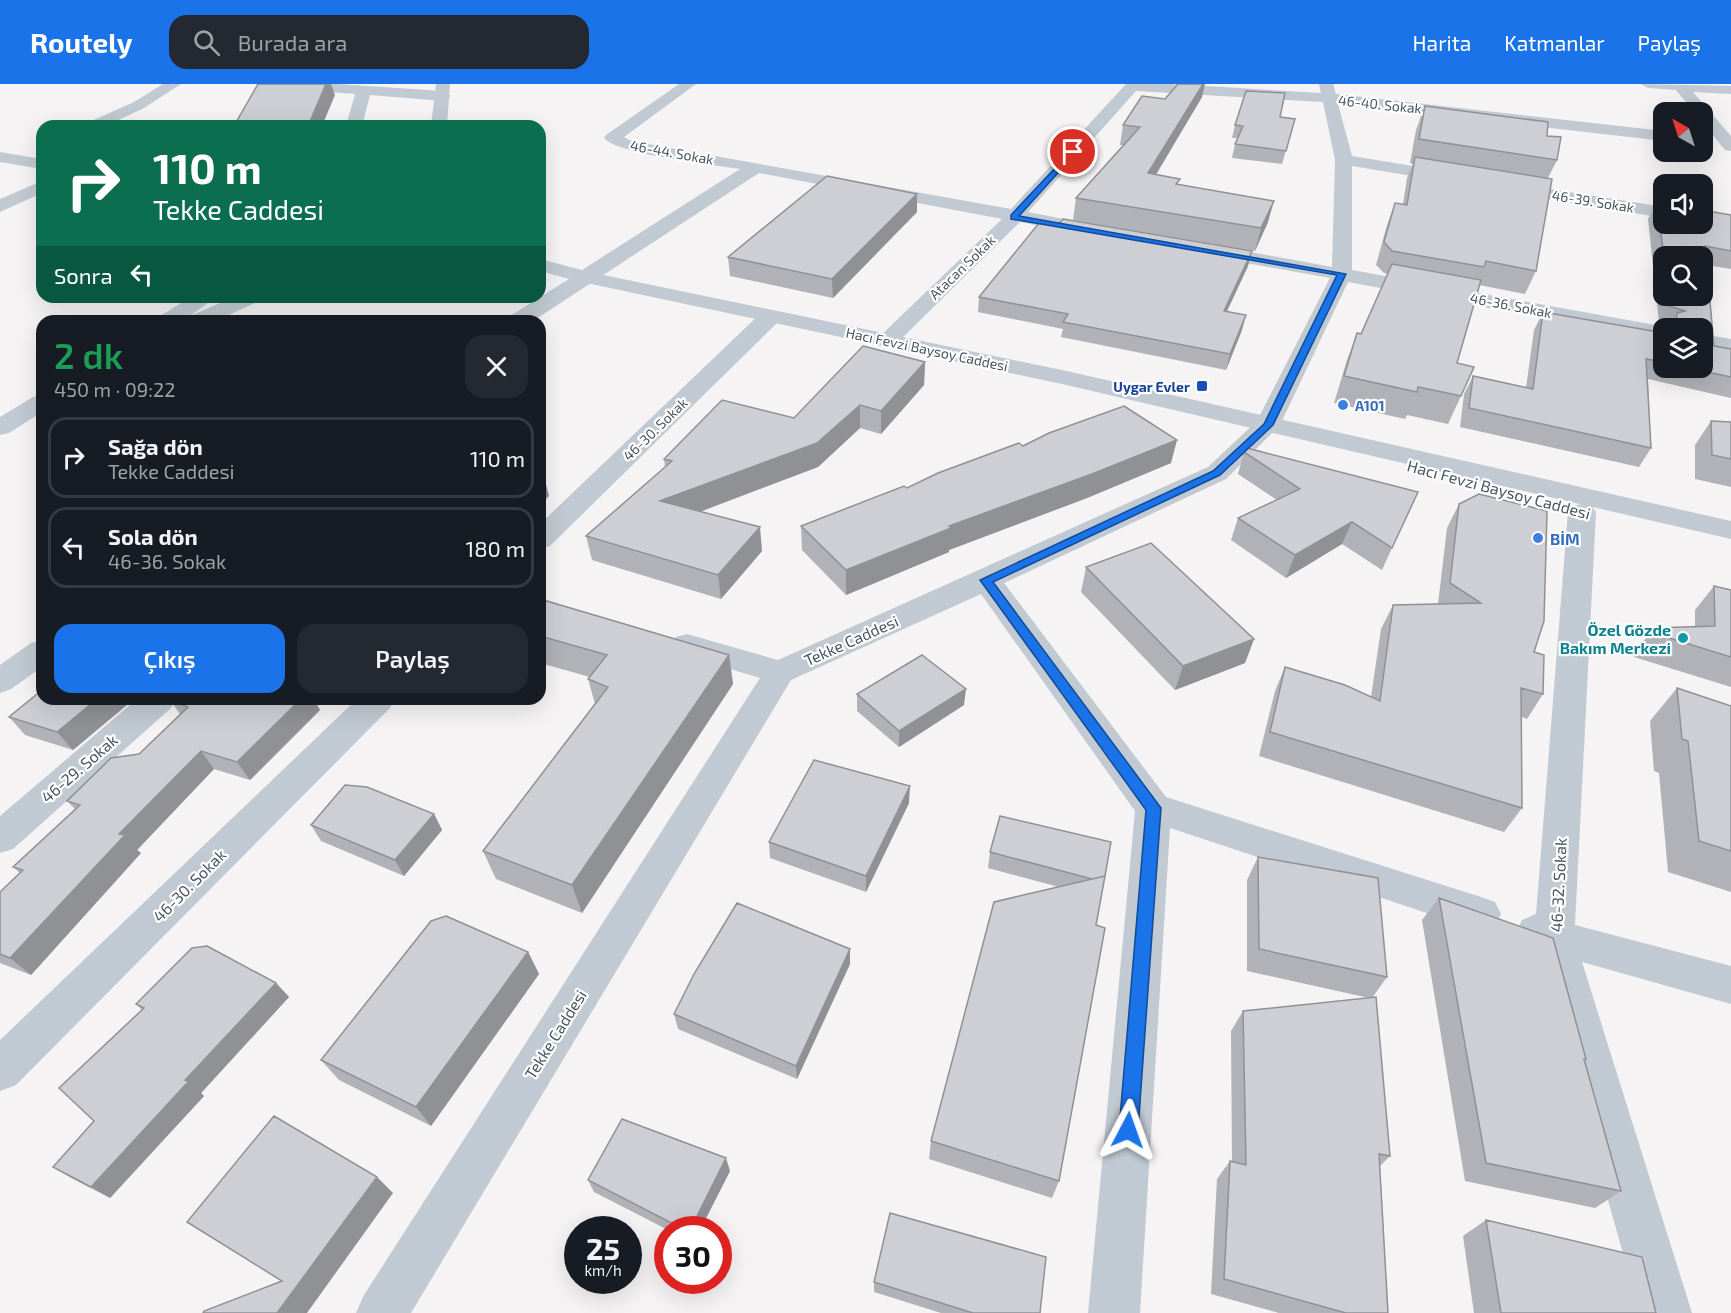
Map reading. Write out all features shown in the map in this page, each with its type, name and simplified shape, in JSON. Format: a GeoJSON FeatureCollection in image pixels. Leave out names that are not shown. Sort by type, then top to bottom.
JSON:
{"type":"FeatureCollection","features":[{"type":"Feature","properties":{"kind":"street"},"geometry":{"type":"LineString","coordinates":[[106,120],[139,105],[174,84]]}},
{"type":"Feature","properties":{"kind":"street"},"geometry":{"type":"LineString","coordinates":[[274,84],[364,90],[443,90],[440,120]]}},
{"type":"Feature","properties":{"kind":"street","name":"46-44. Sokak"},"geometry":{"type":"LineString","coordinates":[[689,84],[671,89],[612,138],[627,146],[756,167]]}},
{"type":"Feature","properties":{"kind":"street"},"geometry":{"type":"LineString","coordinates":[[1648,84],[1731,90]]}},
{"type":"Feature","properties":{"kind":"street","name":"46-40. Sokak"},"geometry":{"type":"LineString","coordinates":[[1132,86],[1327,91],[1653,135]]}},
{"type":"Feature","properties":{"kind":"street","name":"Atacan Sokak"},"geometry":{"type":"LineString","coordinates":[[886,340],[1014,217],[1132,86]]}},
{"type":"Feature","properties":{"kind":"street"},"geometry":{"type":"LineString","coordinates":[[1682,87],[1730,145]]}},
{"type":"Feature","properties":{"kind":"street"},"geometry":{"type":"LineString","coordinates":[[356,120],[364,90]]}},
{"type":"Feature","properties":{"kind":"street","name":"Tekke Caddesi"},"geometry":{"type":"LineString","coordinates":[[382,1313],[780,672],[986,580],[1216,473],[1268,425],[1342,274],[1344,160],[1327,91]]}},
{"type":"Feature","properties":{"kind":"street"},"geometry":{"type":"LineString","coordinates":[[1713,143],[1730,145]]}},
{"type":"Feature","properties":{"kind":"street"},"geometry":{"type":"LineString","coordinates":[[19,160],[36,152]]}},
{"type":"Feature","properties":{"kind":"street"},"geometry":{"type":"LineString","coordinates":[[0,157],[36,163]]}},
{"type":"Feature","properties":{"kind":"street","name":"46-39. Sokak"},"geometry":{"type":"LineString","coordinates":[[1344,160],[1653,211]]}},
{"type":"Feature","properties":{"kind":"street"},"geometry":{"type":"LineString","coordinates":[[546,302],[756,167],[1119,235]]}},
{"type":"Feature","properties":{"kind":"street"},"geometry":{"type":"LineString","coordinates":[[0,206],[36,189]]}},
{"type":"Feature","properties":{"kind":"street","name":"46-36. Sokak"},"geometry":{"type":"LineString","coordinates":[[1190,247],[1653,331]]}},
{"type":"Feature","properties":{"kind":"street","name":"Hacı Fevzi Baysoy Caddesi"},"geometry":{"type":"LineString","coordinates":[[546,267],[584,277],[1073,380],[1731,530]]}},
{"type":"Feature","properties":{"kind":"street","name":"Hacı Fevzi Baysoy Caddesi"},"geometry":{"type":"LineString","coordinates":[[546,272],[584,277]]}},
{"type":"Feature","properties":{"kind":"street"},"geometry":{"type":"LineString","coordinates":[[177,315],[196,303]]}},
{"type":"Feature","properties":{"kind":"street"},"geometry":{"type":"LineString","coordinates":[[212,315],[238,303]]}},
{"type":"Feature","properties":{"kind":"street"},"geometry":{"type":"LineString","coordinates":[[527,315],[545,303]]}},
{"type":"Feature","properties":{"kind":"street","name":"46-30. Sokak"},"geometry":{"type":"LineString","coordinates":[[546,534],[770,317]]}},
{"type":"Feature","properties":{"kind":"street"},"geometry":{"type":"LineString","coordinates":[[1713,343],[1731,346]]}},
{"type":"Feature","properties":{"kind":"street"},"geometry":{"type":"LineString","coordinates":[[0,428],[36,406]]}},
{"type":"Feature","properties":{"kind":"street","name":"Hacı Fevzi Baysoy Caddesi"},"geometry":{"type":"LineString","coordinates":[[1268,425],[1582,512],[1731,549]]}},
{"type":"Feature","properties":{"kind":"street","name":"46-32. Sokak"},"geometry":{"type":"LineString","coordinates":[[1582,512],[1554,938],[1666,1313]]}},
{"type":"Feature","properties":{"kind":"street"},"geometry":{"type":"LineString","coordinates":[[986,580],[1153,808],[1554,938],[1731,985]]}},
{"type":"Feature","properties":{"kind":"street"},"geometry":{"type":"LineString","coordinates":[[654,636],[780,672]]}},
{"type":"Feature","properties":{"kind":"street"},"geometry":{"type":"LineString","coordinates":[[0,681],[36,655]]}},
{"type":"Feature","properties":{"kind":"street","name":"46-29. Sokak"},"geometry":{"type":"LineString","coordinates":[[0,838],[152,705]]}},
{"type":"Feature","properties":{"kind":"street","name":"46-30. Sokak"},"geometry":{"type":"LineString","coordinates":[[0,1070],[372,705]]}},
{"type":"Feature","properties":{"kind":"street"},"geometry":{"type":"LineString","coordinates":[[1114,1313],[1153,808]]}},
{"type":"Feature","properties":{"kind":"building"},"geometry":{"type":"Polygon","coordinates":[[[258,84],[326,84],[311,120],[237,120],[258,84]]]}},
{"type":"Feature","properties":{"kind":"building"},"geometry":{"type":"Polygon","coordinates":[[[1178,84],[1203,84],[1148,173],[1180,179],[1176,184],[1274,201],[1261,228],[1076,198],[1140,127],[1123,125],[1142,96],[1165,99],[1178,84]]]}},
{"type":"Feature","properties":{"kind":"building"},"geometry":{"type":"Polygon","coordinates":[[[1246,91],[1285,93],[1280,117],[1295,119],[1286,151],[1235,144],[1243,126],[1235,125],[1246,91]]]}},
{"type":"Feature","properties":{"kind":"building"},"geometry":{"type":"Polygon","coordinates":[[[1425,106],[1548,122],[1547,136],[1561,137],[1557,160],[1419,139],[1425,106]]]}},
{"type":"Feature","properties":{"kind":"building"},"geometry":{"type":"Polygon","coordinates":[[[1415,157],[1552,179],[1536,271],[1486,261],[1484,267],[1392,251],[1384,242],[1395,203],[1407,205],[1415,157]]]}},
{"type":"Feature","properties":{"kind":"building"},"geometry":{"type":"Polygon","coordinates":[[[827,176],[917,194],[832,279],[728,257],[827,176]]]}},
{"type":"Feature","properties":{"kind":"building"},"geometry":{"type":"Polygon","coordinates":[[[1713,212],[1731,215],[1731,251],[1713,246],[1663,246],[1661,234],[1713,234],[1713,212]]]}},
{"type":"Feature","properties":{"kind":"building"},"geometry":{"type":"Polygon","coordinates":[[[1063,219],[1252,251],[1224,311],[1246,315],[1230,354],[1063,322],[1068,314],[979,297],[1039,223],[1057,226],[1063,219]]]}},
{"type":"Feature","properties":{"kind":"building"},"geometry":{"type":"Polygon","coordinates":[[[1392,264],[1481,280],[1457,363],[1474,367],[1461,396],[1418,387],[1417,392],[1344,376],[1357,333],[1361,334],[1392,264]]]}},
{"type":"Feature","properties":{"kind":"building"},"geometry":{"type":"Polygon","coordinates":[[[1669,306],[1710,306],[1711,318],[1677,318],[1677,313],[1685,311],[1669,306]]]}},
{"type":"Feature","properties":{"kind":"building"},"geometry":{"type":"Polygon","coordinates":[[[1543,312],[1653,331],[1653,360],[1646,359],[1651,448],[1469,408],[1473,376],[1533,389],[1543,312]]]}},
{"type":"Feature","properties":{"kind":"building"},"geometry":{"type":"Polygon","coordinates":[[[1713,335],[1714,346],[1731,349],[1731,377],[1713,373],[1713,335]]]}},
{"type":"Feature","properties":{"kind":"building"},"geometry":{"type":"Polygon","coordinates":[[[863,346],[925,362],[881,411],[860,405],[817,443],[660,501],[760,527],[718,575],[586,536],[672,461],[664,459],[722,400],[794,418],[863,346]]]}},
{"type":"Feature","properties":{"kind":"building"},"geometry":{"type":"Polygon","coordinates":[[[1124,406],[1177,440],[1092,474],[949,526],[951,528],[846,570],[801,526],[904,486],[907,488],[938,473],[1019,443],[1023,446],[1049,433],[1124,406]]]}},
{"type":"Feature","properties":{"kind":"building"},"geometry":{"type":"Polygon","coordinates":[[[1711,421],[1731,422],[1731,459],[1712,455],[1711,421]]]}},
{"type":"Feature","properties":{"kind":"building"},"geometry":{"type":"Polygon","coordinates":[[[1247,448],[1418,492],[1392,548],[1352,522],[1295,555],[1238,518],[1300,489],[1244,452],[1247,448]]]}},
{"type":"Feature","properties":{"kind":"building"},"geometry":{"type":"Polygon","coordinates":[[[1479,494],[1547,511],[1544,621],[1534,652],[1544,655],[1543,694],[1521,688],[1522,808],[1270,732],[1285,667],[1345,685],[1380,701],[1393,605],[1481,603],[1450,583],[1459,504],[1479,494]]]}},
{"type":"Feature","properties":{"kind":"building"},"geometry":{"type":"Polygon","coordinates":[[[1151,543],[1254,639],[1183,666],[1086,567],[1151,543]]]}},
{"type":"Feature","properties":{"kind":"building"},"geometry":{"type":"Polygon","coordinates":[[[1714,586],[1731,590],[1731,657],[1653,633],[1653,628],[1715,626],[1714,586]]]}},
{"type":"Feature","properties":{"kind":"building"},"geometry":{"type":"Polygon","coordinates":[[[546,601],[729,655],[572,885],[483,851],[608,687],[588,679],[607,655],[546,638],[546,601]]]}},
{"type":"Feature","properties":{"kind":"building"},"geometry":{"type":"Polygon","coordinates":[[[922,655],[966,689],[899,731],[857,694],[922,655]]]}},
{"type":"Feature","properties":{"kind":"building"},"geometry":{"type":"Polygon","coordinates":[[[1677,688],[1731,706],[1731,851],[1699,841],[1688,741],[1682,739],[1677,688]]]}},
{"type":"Feature","properties":{"kind":"building"},"geometry":{"type":"Polygon","coordinates":[[[36,695],[36,705],[90,705],[57,732],[9,717],[36,695]]]}},
{"type":"Feature","properties":{"kind":"building"},"geometry":{"type":"Polygon","coordinates":[[[183,705],[295,705],[237,762],[201,751],[119,834],[125,835],[10,958],[0,954],[0,892],[23,870],[13,867],[80,805],[67,801],[111,758],[139,754],[188,707],[183,705]]]}},
{"type":"Feature","properties":{"kind":"building"},"geometry":{"type":"Polygon","coordinates":[[[814,760],[910,786],[866,876],[769,842],[814,760]]]}},
{"type":"Feature","properties":{"kind":"building"},"geometry":{"type":"Polygon","coordinates":[[[345,785],[367,787],[434,814],[395,860],[311,825],[345,785]]]}},
{"type":"Feature","properties":{"kind":"building"},"geometry":{"type":"Polygon","coordinates":[[[1000,816],[1111,842],[1105,876],[1092,879],[990,852],[1000,816]]]}},
{"type":"Feature","properties":{"kind":"building"},"geometry":{"type":"Polygon","coordinates":[[[1258,857],[1378,878],[1387,977],[1259,949],[1258,857]]]}},
{"type":"Feature","properties":{"kind":"building"},"geometry":{"type":"Polygon","coordinates":[[[1105,876],[1096,925],[1105,928],[1059,1181],[931,1141],[994,902],[1105,876]]]}},
{"type":"Feature","properties":{"kind":"building"},"geometry":{"type":"Polygon","coordinates":[[[1439,898],[1553,938],[1621,1191],[1486,1163],[1439,898]]]}},
{"type":"Feature","properties":{"kind":"building"},"geometry":{"type":"Polygon","coordinates":[[[737,903],[850,949],[796,1066],[674,1014],[694,974],[737,903]]]}},
{"type":"Feature","properties":{"kind":"building"},"geometry":{"type":"Polygon","coordinates":[[[446,916],[528,952],[416,1107],[321,1060],[431,921],[446,916]]]}},
{"type":"Feature","properties":{"kind":"building"},"geometry":{"type":"Polygon","coordinates":[[[207,946],[276,983],[185,1080],[188,1082],[91,1187],[53,1167],[94,1121],[59,1088],[144,1008],[136,1004],[192,948],[207,946]]]}},
{"type":"Feature","properties":{"kind":"building"},"geometry":{"type":"Polygon","coordinates":[[[1376,997],[1390,1156],[1379,1154],[1388,1313],[1346,1313],[1224,1279],[1230,1161],[1246,1165],[1243,1011],[1376,997]]]}},
{"type":"Feature","properties":{"kind":"building"},"geometry":{"type":"Polygon","coordinates":[[[274,1116],[377,1177],[277,1313],[203,1313],[282,1281],[187,1222],[274,1116]]]}},
{"type":"Feature","properties":{"kind":"building"},"geometry":{"type":"Polygon","coordinates":[[[622,1119],[726,1158],[697,1216],[658,1216],[588,1180],[622,1119]]]}},
{"type":"Feature","properties":{"kind":"building"},"geometry":{"type":"Polygon","coordinates":[[[890,1213],[1046,1257],[1040,1313],[973,1313],[874,1282],[890,1213]]]}},
{"type":"Feature","properties":{"kind":"building"},"geometry":{"type":"Polygon","coordinates":[[[1486,1220],[1642,1257],[1656,1313],[1501,1313],[1486,1220]]]}},
{"type":"Feature","properties":{"kind":"place","name":"Uygar Evler"},"geometry":{"type":"Point","coordinates":[1202,386]}},
{"type":"Feature","properties":{"kind":"place","name":"A101"},"geometry":{"type":"Point","coordinates":[1343,405]}},
{"type":"Feature","properties":{"kind":"place","name":"BİM"},"geometry":{"type":"Point","coordinates":[1538,538]}},
{"type":"Feature","properties":{"kind":"place","name":"Özel Gözde Bakım Merkezi"},"geometry":{"type":"Point","coordinates":[1683,638]}},
{"type":"Feature","properties":{"kind":"route"},"geometry":{"type":"LineString","coordinates":[[1073,152],[1014,217],[1342,274],[1268,425],[1216,473],[986,580],[1153,808],[1128,1130]]}}]}
